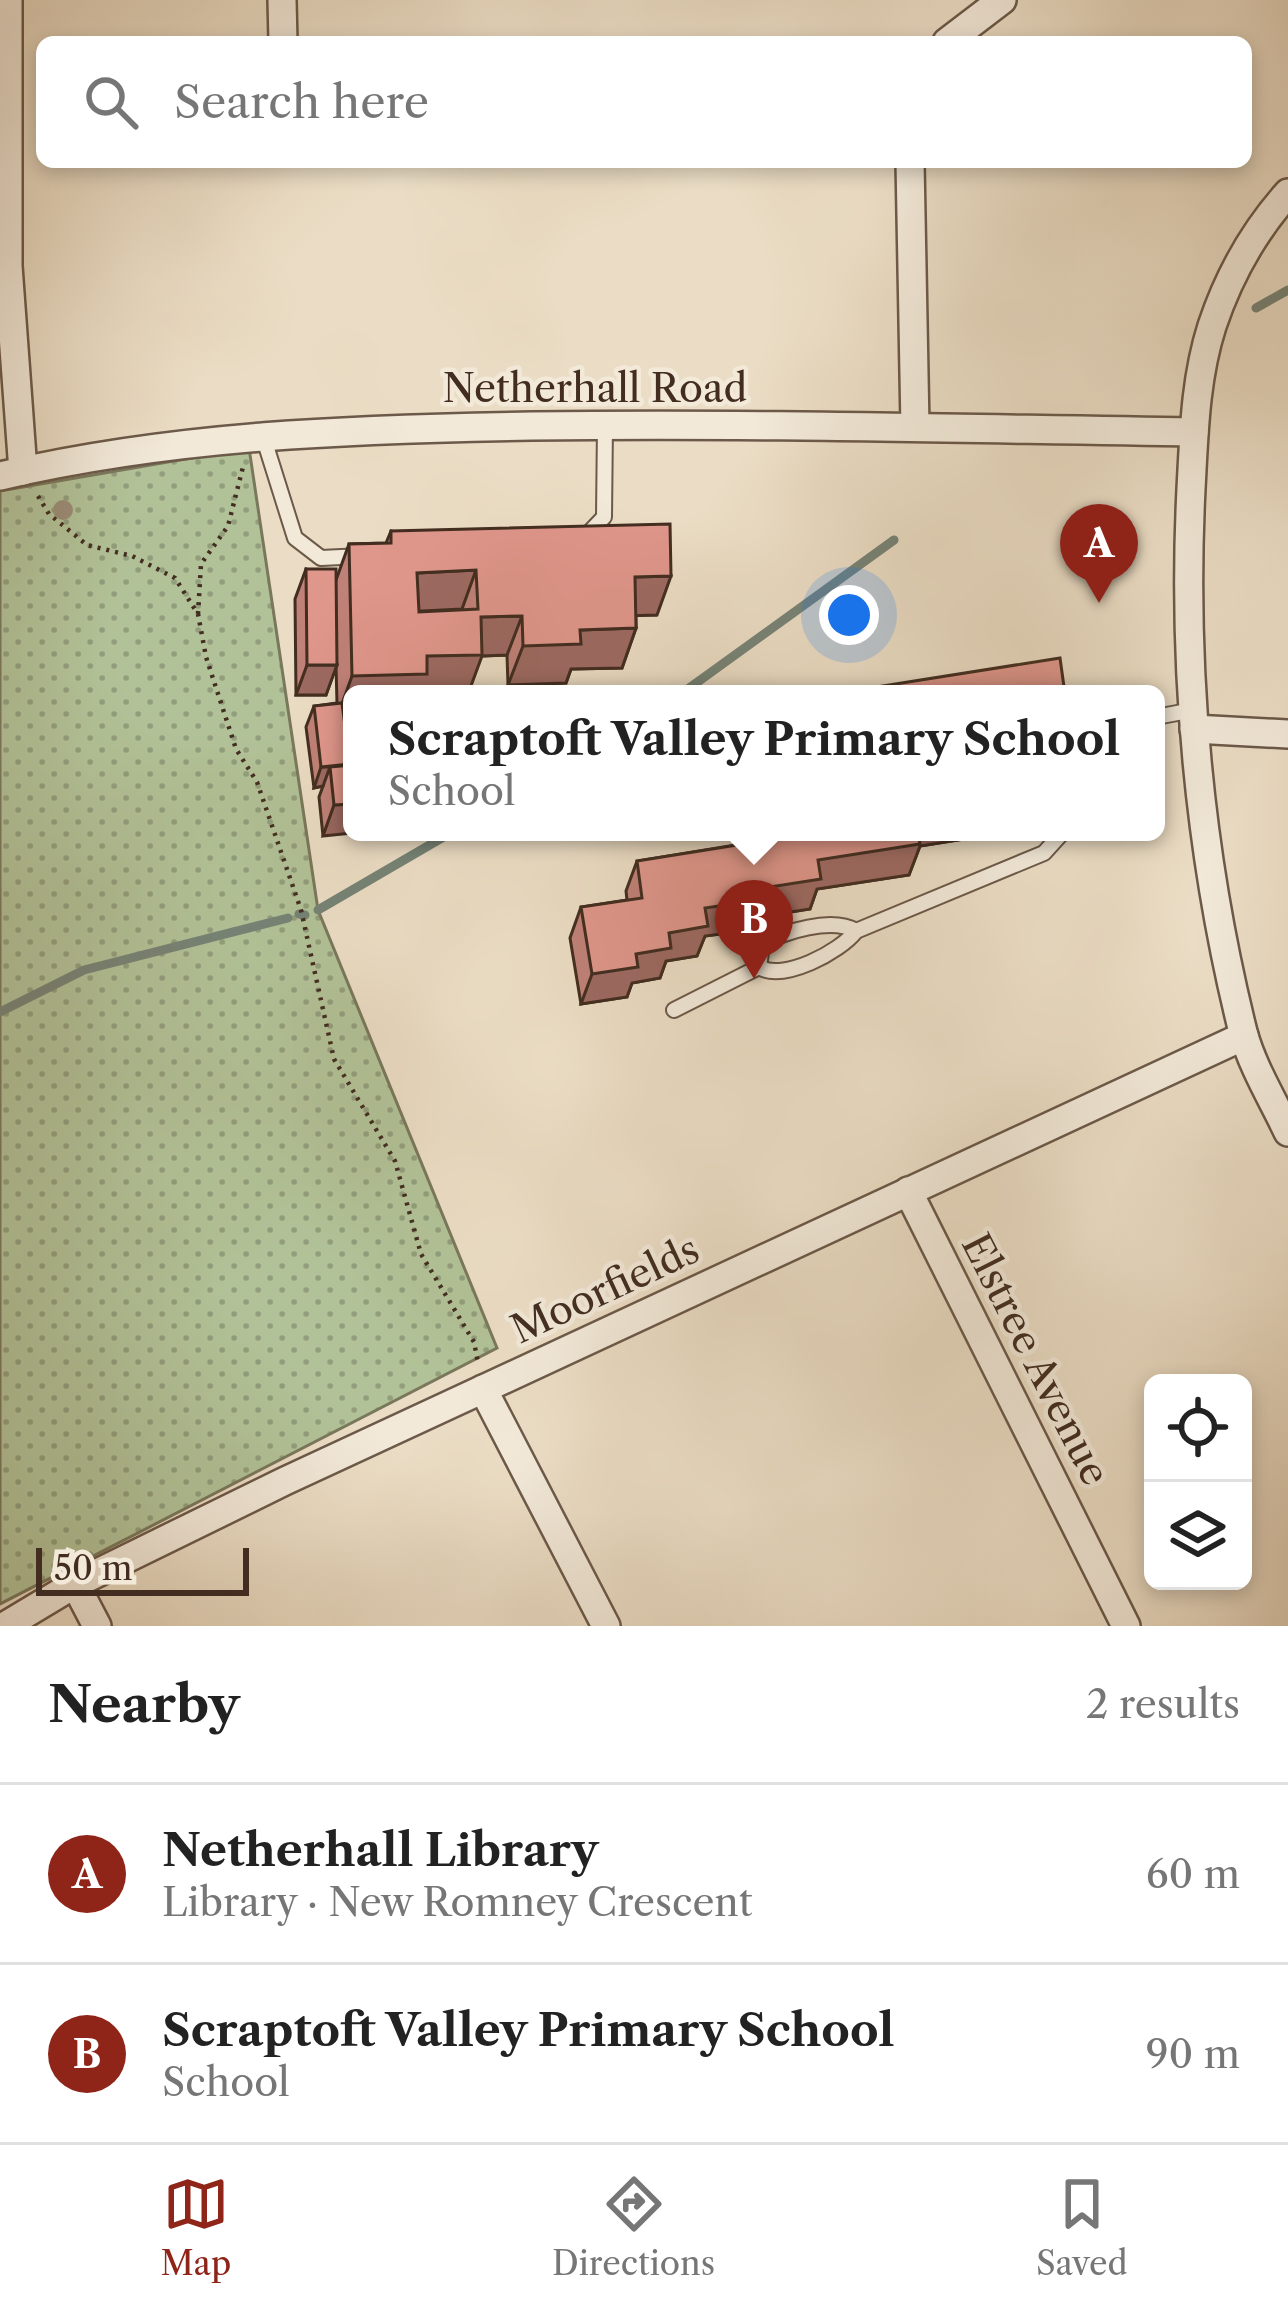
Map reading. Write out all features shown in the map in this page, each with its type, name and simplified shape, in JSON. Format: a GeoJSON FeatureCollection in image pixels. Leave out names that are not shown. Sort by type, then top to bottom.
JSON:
{"type":"FeatureCollection","features":[{"type":"Feature","properties":{"kind":"street"},"geometry":{"type":"LineString","coordinates":[[8,0],[12,473]]}},
{"type":"Feature","properties":{"kind":"street"},"geometry":{"type":"LineString","coordinates":[[282,0],[284,36]]}},
{"type":"Feature","properties":{"kind":"street"},"geometry":{"type":"LineString","coordinates":[[955,36],[1002,0]]}},
{"type":"Feature","properties":{"kind":"street"},"geometry":{"type":"LineString","coordinates":[[910,168],[915,427]]}},
{"type":"Feature","properties":{"kind":"street"},"geometry":{"type":"LineString","coordinates":[[1288,193],[1258,232],[1224,294],[1203,362],[1194,431],[1187,569],[1193,720],[1244,1036],[1288,1132]]}},
{"type":"Feature","properties":{"kind":"street","name":"Netherhall Road"},"geometry":{"type":"LineString","coordinates":[[12,473],[343,429],[605,425],[1194,431]]}},
{"type":"Feature","properties":{"kind":"street"},"geometry":{"type":"LineString","coordinates":[[1193,720],[1288,734]]}},
{"type":"Feature","properties":{"kind":"street","name":"Moorfields"},"geometry":{"type":"LineString","coordinates":[[5,1626],[75,1584],[483,1389],[1244,1036]]}},
{"type":"Feature","properties":{"kind":"street","name":"Elstree Avenue"},"geometry":{"type":"LineString","coordinates":[[908,1191],[1126,1626]]}},
{"type":"Feature","properties":{"kind":"street"},"geometry":{"type":"LineString","coordinates":[[483,1389],[606,1626]]}},
{"type":"Feature","properties":{"kind":"street"},"geometry":{"type":"LineString","coordinates":[[75,1584],[97,1626]]}},
{"type":"Feature","properties":{"kind":"lane"},"geometry":{"type":"LineString","coordinates":[[562,543],[582,540],[604,517],[605,425]]}},
{"type":"Feature","properties":{"kind":"lane"},"geometry":{"type":"LineString","coordinates":[[250,438],[295,538],[321,558],[388,555]]}},
{"type":"Feature","properties":{"kind":"lane"},"geometry":{"type":"LineString","coordinates":[[1165,718],[1193,720]]}},
{"type":"Feature","properties":{"kind":"lane"},"geometry":{"type":"LineString","coordinates":[[674,1010],[759,967],[780,972],[846,944],[856,931],[1044,853],[1055,841]]}},
{"type":"Feature","properties":{"kind":"lane"},"geometry":{"type":"LineString","coordinates":[[759,967],[762,945],[784,933],[845,925],[856,931]]}},
{"type":"Feature","properties":{"kind":"path"},"geometry":{"type":"LineString","coordinates":[[250,438],[243,441],[245,476],[228,526],[201,564],[198,614],[206,657],[236,748],[257,782],[301,910],[334,1059],[395,1161],[422,1255],[474,1342],[483,1389]]}},
{"type":"Feature","properties":{"kind":"path"},"geometry":{"type":"LineString","coordinates":[[12,473],[49,514],[87,544],[132,556],[175,578],[198,614]]}},
{"type":"Feature","properties":{"kind":"green space"},"geometry":{"type":"Polygon","coordinates":[[[249,448],[318,910],[497,1348],[0,1604],[0,491],[249,448]]]}},
{"type":"Feature","properties":{"kind":"building"},"geometry":{"type":"Polygon","coordinates":[[[670,524],[671,576],[635,577],[636,628],[580,630],[581,644],[523,646],[522,616],[481,617],[482,655],[427,656],[427,674],[352,676],[349,544],[391,543],[391,531],[670,524]],[[476,570],[417,573],[419,612],[478,609],[476,570]]]}},
{"type":"Feature","properties":{"kind":"building"},"geometry":{"type":"Polygon","coordinates":[[[306,569],[336,569],[337,665],[307,665],[306,569]]]}},
{"type":"Feature","properties":{"kind":"building"},"geometry":{"type":"Polygon","coordinates":[[[1060,658],[1064,685],[889,685],[1060,658]]]}},
{"type":"Feature","properties":{"kind":"building"},"geometry":{"type":"Polygon","coordinates":[[[342,703],[343,765],[321,767],[314,706],[342,703]]]}},
{"type":"Feature","properties":{"kind":"building"},"geometry":{"type":"Polygon","coordinates":[[[343,766],[343,804],[334,805],[330,767],[343,766]]]}},
{"type":"Feature","properties":{"kind":"building"},"geometry":{"type":"Polygon","coordinates":[[[763,841],[920,844],[818,860],[821,879],[745,891],[747,902],[705,908],[708,926],[669,933],[671,948],[636,954],[638,967],[592,974],[581,907],[642,898],[637,861],[763,841]]]}},
{"type":"Feature","properties":{"kind":"waterway"},"geometry":{"type":"LineString","coordinates":[[1256,308],[1288,290]]}},
{"type":"Feature","properties":{"kind":"waterway"},"geometry":{"type":"LineString","coordinates":[[693,685],[894,540]]}},
{"type":"Feature","properties":{"kind":"waterway"},"geometry":{"type":"LineString","coordinates":[[318,910],[437,841]]}},
{"type":"Feature","properties":{"kind":"waterway"},"geometry":{"type":"LineString","coordinates":[[299,914],[305,915]]}},
{"type":"Feature","properties":{"kind":"waterway"},"geometry":{"type":"LineString","coordinates":[[0,1012],[84,970],[288,918]]}},
{"type":"Feature","properties":{"kind":"place","name":"Netherhall Library"},"geometry":{"type":"Point","coordinates":[1099,603]}},
{"type":"Feature","properties":{"kind":"place","name":"Scraptoft Valley Primary School"},"geometry":{"type":"Point","coordinates":[754,979]}}]}
